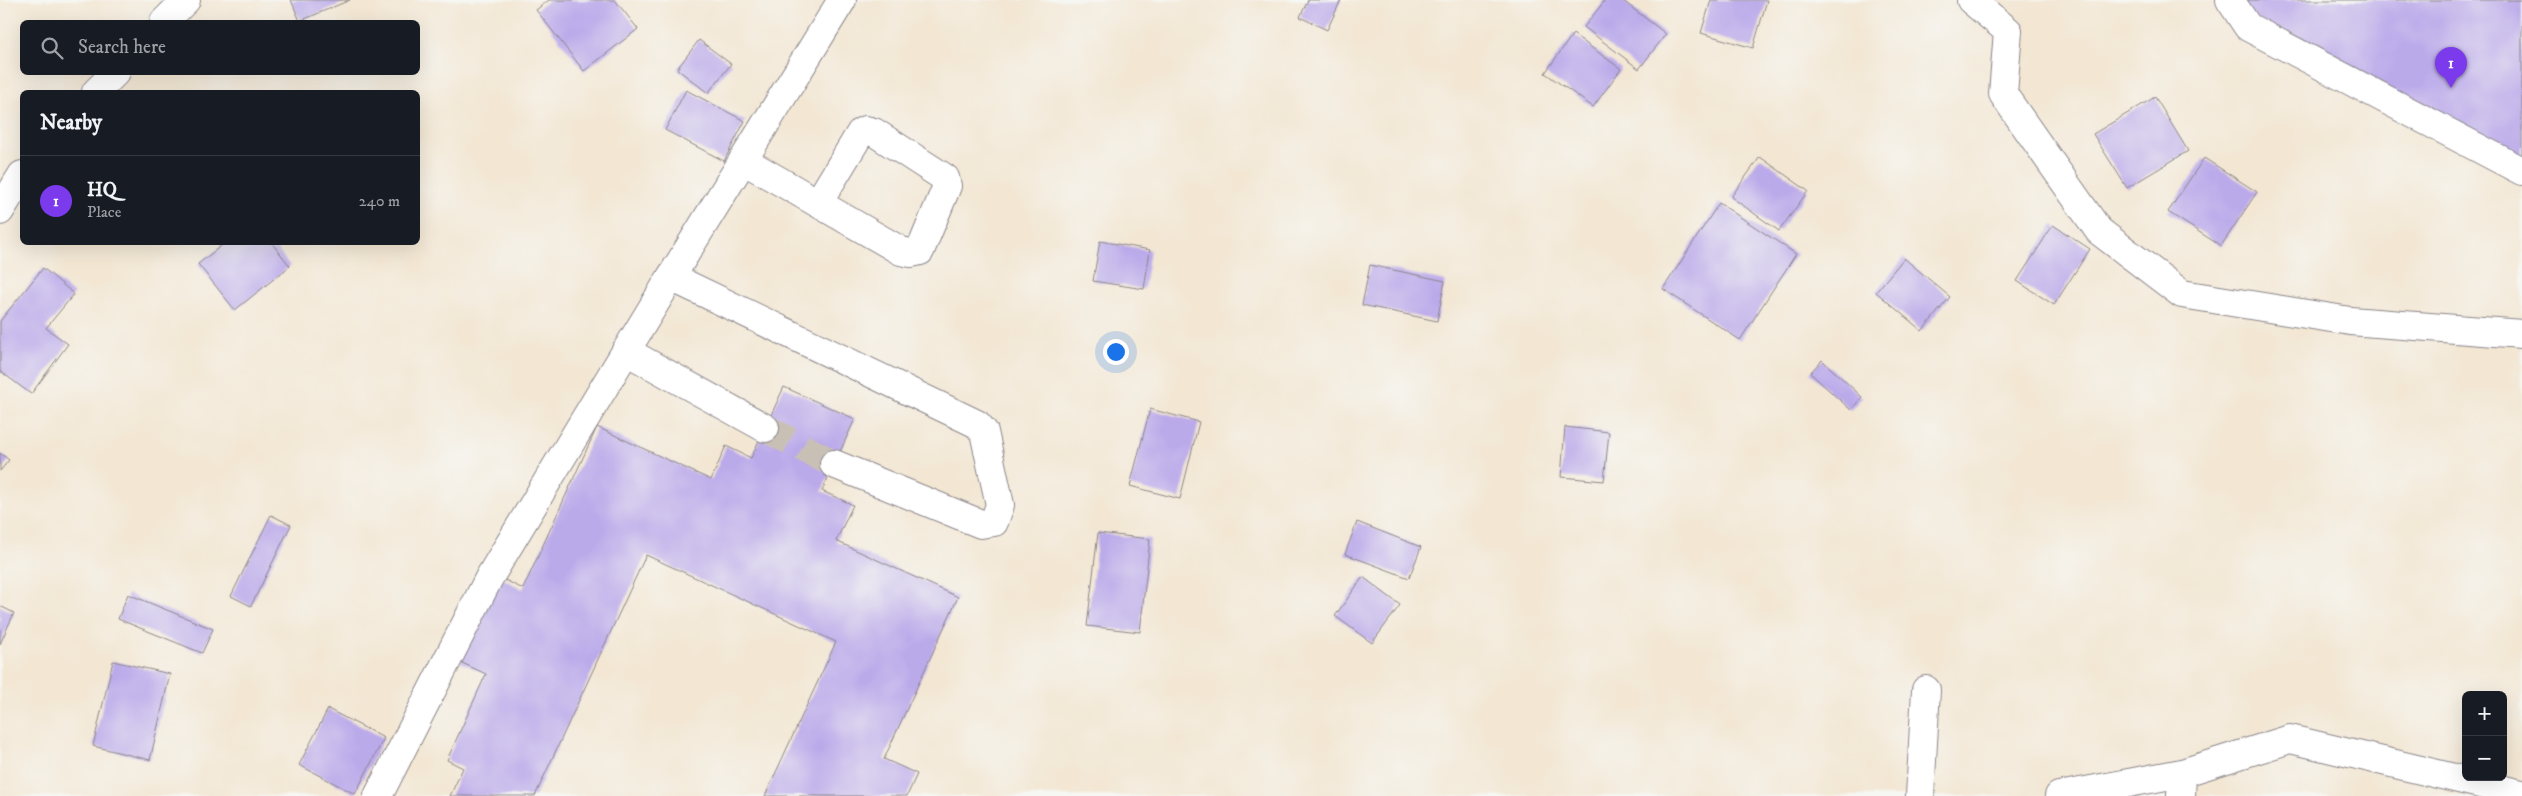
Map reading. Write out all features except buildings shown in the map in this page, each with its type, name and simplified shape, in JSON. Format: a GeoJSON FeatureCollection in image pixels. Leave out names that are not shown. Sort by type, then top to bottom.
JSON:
{"type":"FeatureCollection","features":[{"type":"Feature","properties":{"kind":"street"},"geometry":{"type":"LineString","coordinates":[[166,20],[186,0]]}},
{"type":"Feature","properties":{"kind":"street"},"geometry":{"type":"LineString","coordinates":[[378,796],[489,578],[671,277],[842,0]]}},
{"type":"Feature","properties":{"kind":"street"},"geometry":{"type":"LineString","coordinates":[[1971,0],[2008,31],[2003,94],[2099,231],[2182,294],[2350,321],[2522,334]]}},
{"type":"Feature","properties":{"kind":"street"},"geometry":{"type":"LineString","coordinates":[[2230,0],[2248,27],[2522,171]]}},
{"type":"Feature","properties":{"kind":"street"},"geometry":{"type":"LineString","coordinates":[[98,90],[113,75]]}},
{"type":"Feature","properties":{"kind":"street"},"geometry":{"type":"LineString","coordinates":[[743,160],[901,251],[911,253],[920,250],[947,186],[945,178],[874,132],[866,130],[860,132],[818,203]]}},
{"type":"Feature","properties":{"kind":"street"},"geometry":{"type":"LineString","coordinates":[[0,211],[20,178]]}},
{"type":"Feature","properties":{"kind":"street"},"geometry":{"type":"LineString","coordinates":[[671,277],[977,424],[984,432],[1000,505],[994,522],[981,524],[834,464]]}},
{"type":"Feature","properties":{"kind":"street"},"geometry":{"type":"LineString","coordinates":[[626,351],[765,428]]}},
{"type":"Feature","properties":{"kind":"street"},"geometry":{"type":"LineString","coordinates":[[1920,796],[1926,690]]}},
{"type":"Feature","properties":{"kind":"street"},"geometry":{"type":"LineString","coordinates":[[2059,796],[2181,785],[2290,739],[2522,794]]}},
{"type":"Feature","properties":{"kind":"tunnel"},"geometry":{"type":"LineString","coordinates":[[765,428],[834,464]]}},
{"type":"Feature","properties":{"kind":"place","name":"HQ"},"geometry":{"type":"Point","coordinates":[2451,88]}}]}
